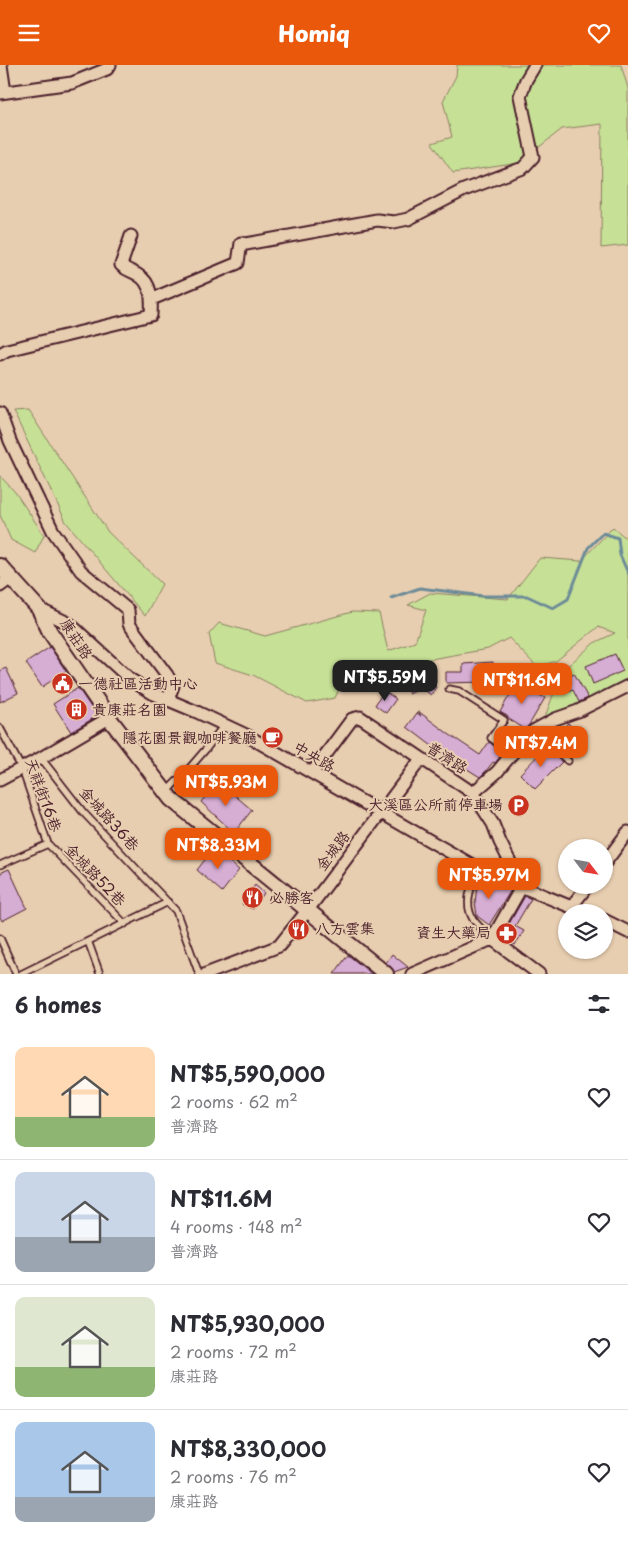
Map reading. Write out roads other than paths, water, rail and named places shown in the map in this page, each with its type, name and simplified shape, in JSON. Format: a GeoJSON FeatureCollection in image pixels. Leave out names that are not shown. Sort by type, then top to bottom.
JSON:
{"type":"FeatureCollection","features":[{"type":"Feature","properties":{"kind":"street"},"geometry":{"type":"LineString","coordinates":[[1,65],[2,93],[72,83],[107,69],[110,65]]}},
{"type":"Feature","properties":{"kind":"street"},"geometry":{"type":"LineString","coordinates":[[152,299],[238,263],[241,243],[246,245],[376,221],[394,222],[408,219],[464,190],[523,168],[533,157],[520,96],[526,80],[535,65]]}},
{"type":"Feature","properties":{"kind":"street"},"geometry":{"type":"LineString","coordinates":[[0,354],[7,350],[151,315],[152,299],[147,283],[139,275],[120,265],[131,237]]}},
{"type":"Feature","properties":{"kind":"street"},"geometry":{"type":"LineString","coordinates":[[0,413],[10,441],[53,531],[81,571],[128,610],[129,624],[173,686],[168,700]]}},
{"type":"Feature","properties":{"kind":"street","name":"康莊路"},"geometry":{"type":"LineString","coordinates":[[0,565],[39,609],[50,631],[109,717],[172,799],[386,974]]}},
{"type":"Feature","properties":{"kind":"street"},"geometry":{"type":"LineString","coordinates":[[0,586],[12,577]]}},
{"type":"Feature","properties":{"kind":"street","name":"中央路"},"geometry":{"type":"LineString","coordinates":[[39,609],[70,624],[131,680],[154,694],[246,735],[479,869],[567,904]]}},
{"type":"Feature","properties":{"kind":"street","name":"普濟路"},"geometry":{"type":"LineString","coordinates":[[312,773],[352,719],[360,717],[473,793],[513,754],[533,731],[628,686]]}},
{"type":"Feature","properties":{"kind":"street"},"geometry":{"type":"LineString","coordinates":[[0,780],[42,758],[109,717]]}},
{"type":"Feature","properties":{"kind":"street","name":"金城路"},"geometry":{"type":"LineString","coordinates":[[206,974],[279,946],[421,759]]}},
{"type":"Feature","properties":{"kind":"street"},"geometry":{"type":"LineString","coordinates":[[412,974],[492,939],[522,886],[500,842],[493,823],[473,793]]}},
{"type":"Feature","properties":{"kind":"street"},"geometry":{"type":"LineString","coordinates":[[613,852],[628,832]]}},
{"type":"Feature","properties":{"kind":"street"},"geometry":{"type":"LineString","coordinates":[[574,904],[581,894]]}},
{"type":"Feature","properties":{"kind":"street"},"geometry":{"type":"LineString","coordinates":[[613,924],[628,932]]}},
{"type":"Feature","properties":{"kind":"street"},"geometry":{"type":"LineString","coordinates":[[492,939],[539,974]]}},
{"type":"Feature","properties":{"kind":"lane"},"geometry":{"type":"LineString","coordinates":[[449,689],[459,691],[504,720],[491,738],[513,754]]}},
{"type":"Feature","properties":{"kind":"lane"},"geometry":{"type":"LineString","coordinates":[[166,792],[187,771],[224,725]]}},
{"type":"Feature","properties":{"kind":"lane","name":"天祥街16巷"},"geometry":{"type":"LineString","coordinates":[[0,728],[22,769],[48,844]]}},
{"type":"Feature","properties":{"kind":"lane"},"geometry":{"type":"LineString","coordinates":[[533,731],[568,761]]}},
{"type":"Feature","properties":{"kind":"lane","name":"金城路36巷"},"geometry":{"type":"LineString","coordinates":[[42,758],[83,811],[176,911],[206,974]]}},
{"type":"Feature","properties":{"kind":"lane"},"geometry":{"type":"LineString","coordinates":[[0,865],[48,844]]}},
{"type":"Feature","properties":{"kind":"lane","name":"金城路52巷"},"geometry":{"type":"LineString","coordinates":[[48,844],[124,924]]}},
{"type":"Feature","properties":{"kind":"lane"},"geometry":{"type":"LineString","coordinates":[[479,869],[470,887],[469,904],[472,917],[492,939]]}},
{"type":"Feature","properties":{"kind":"lane"},"geometry":{"type":"LineString","coordinates":[[21,974],[168,902]]}},
{"type":"Feature","properties":{"kind":"lane"},"geometry":{"type":"LineString","coordinates":[[0,938],[2,951],[16,974]]}},
{"type":"Feature","properties":{"kind":"lane"},"geometry":{"type":"LineString","coordinates":[[88,941],[100,974]]}},
{"type":"Feature","properties":{"kind":"waterway"},"geometry":{"type":"LineString","coordinates":[[391,598],[420,588],[484,596],[527,596],[553,608],[568,599],[588,548],[603,533],[618,538],[620,555],[628,573]]}},
{"type":"Feature","properties":{"kind":"place","name":"一德社區活動中心"},"geometry":{"type":"Point","coordinates":[62,684]}},
{"type":"Feature","properties":{"kind":"place","name":"貴康莊名園"},"geometry":{"type":"Point","coordinates":[76,710]}},
{"type":"Feature","properties":{"kind":"place","name":"隱花園景觀咖啡餐廳"},"geometry":{"type":"Point","coordinates":[273,738]}},
{"type":"Feature","properties":{"kind":"place","name":"大溪區公所前停車場"},"geometry":{"type":"Point","coordinates":[519,805]}},
{"type":"Feature","properties":{"kind":"place","name":"必勝客"},"geometry":{"type":"Point","coordinates":[253,898]}},
{"type":"Feature","properties":{"kind":"place","name":"八方雲集"},"geometry":{"type":"Point","coordinates":[299,929]}},
{"type":"Feature","properties":{"kind":"place","name":"資生大藥局"},"geometry":{"type":"Point","coordinates":[507,933]}}]}
